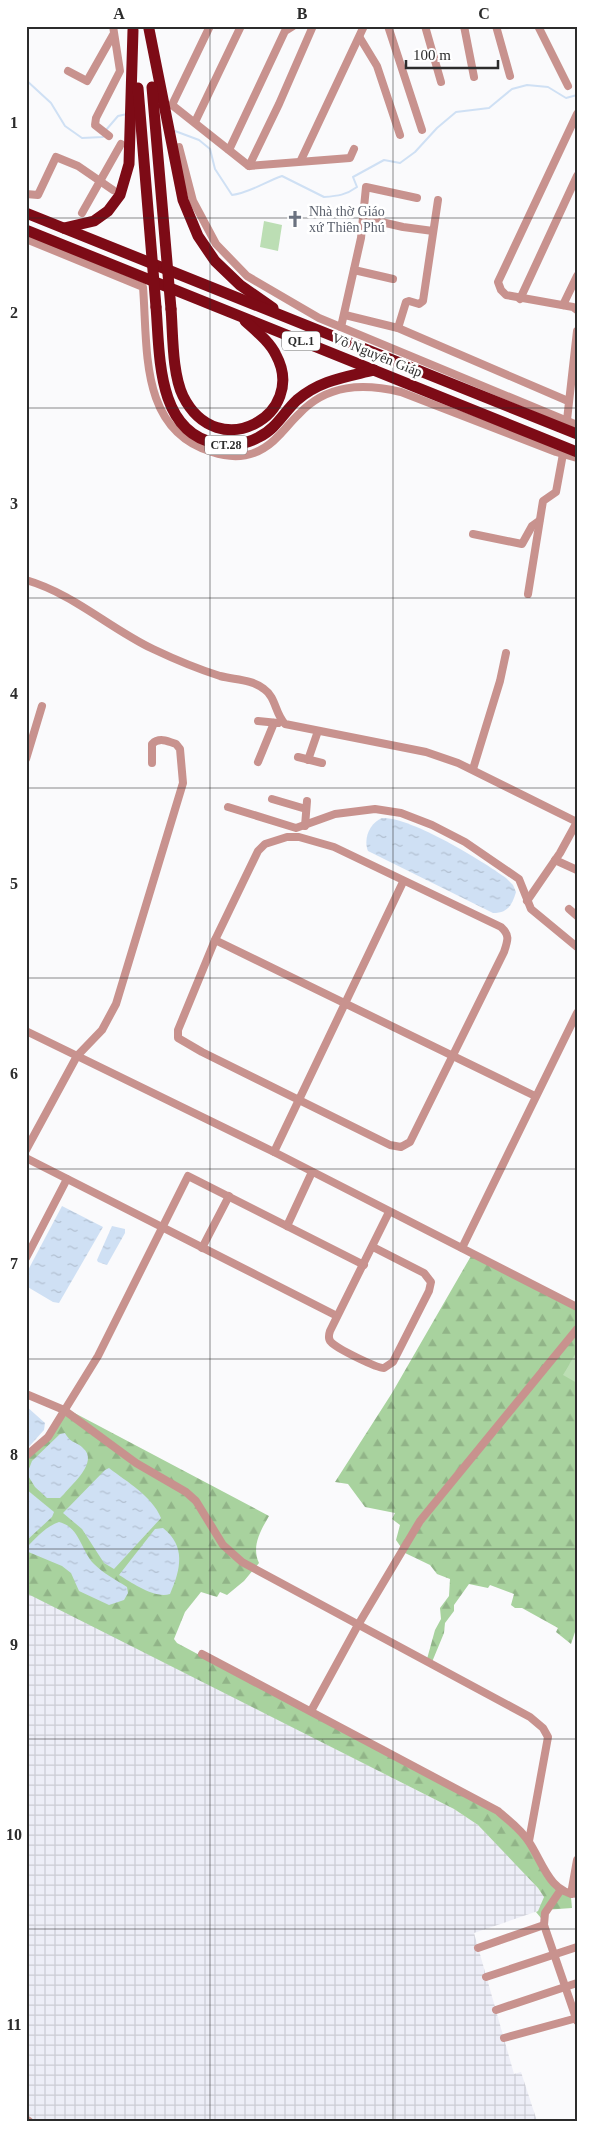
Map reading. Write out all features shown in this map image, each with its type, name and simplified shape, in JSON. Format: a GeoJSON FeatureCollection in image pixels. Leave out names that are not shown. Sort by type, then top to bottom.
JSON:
{"type":"FeatureCollection","features":[{"type":"Feature","properties":{"kind":"highway","name":"CT.28"},"geometry":{"type":"LineString","coordinates":[[132,28],[162,373],[174,414],[188,430],[207,441],[228,446],[246,443],[261,436],[275,426],[296,401],[311,390],[330,380],[374,370]]}},
{"type":"Feature","properties":{"kind":"highway","name":"CT.28"},"geometry":{"type":"LineString","coordinates":[[64,228],[94,221],[108,211],[120,195],[129,164],[132,28]]}},
{"type":"Feature","properties":{"kind":"highway","name":"CT.28"},"geometry":{"type":"LineString","coordinates":[[149,28],[152,87],[177,372],[182,393],[191,411],[204,422],[220,429],[236,430],[253,426],[267,416],[277,403],[282,387],[282,370],[276,354],[240,316]]}},
{"type":"Feature","properties":{"kind":"highway","name":"CT.28"},"geometry":{"type":"LineString","coordinates":[[149,28],[164,108],[175,144],[183,200],[198,236],[215,261],[240,285],[271,305],[280,315]]}},
{"type":"Feature","properties":{"kind":"highway","name":"Võ Nguyên Giáp"},"geometry":{"type":"LineString","coordinates":[[26,213],[577,434]]}},
{"type":"Feature","properties":{"kind":"highway","name":"Võ Nguyên Giáp"},"geometry":{"type":"LineString","coordinates":[[26,230],[577,452]]}},
{"type":"Feature","properties":{"kind":"street"},"geometry":{"type":"LineString","coordinates":[[105,134],[95,125],[96,118],[120,71],[113,26]]}},
{"type":"Feature","properties":{"kind":"street"},"geometry":{"type":"LineString","coordinates":[[210,26],[172,105],[249,166],[301,160],[350,158],[354,149]]}},
{"type":"Feature","properties":{"kind":"street"},"geometry":{"type":"LineString","coordinates":[[195,122],[241,26]]}},
{"type":"Feature","properties":{"kind":"street"},"geometry":{"type":"LineString","coordinates":[[229,150],[284,31],[293,26]]}},
{"type":"Feature","properties":{"kind":"street"},"geometry":{"type":"LineString","coordinates":[[249,166],[279,104],[313,26]]}},
{"type":"Feature","properties":{"kind":"street"},"geometry":{"type":"LineString","coordinates":[[301,160],[364,26]]}},
{"type":"Feature","properties":{"kind":"street"},"geometry":{"type":"LineString","coordinates":[[388,26],[422,130]]}},
{"type":"Feature","properties":{"kind":"street"},"geometry":{"type":"LineString","coordinates":[[425,26],[441,82]]}},
{"type":"Feature","properties":{"kind":"street"},"geometry":{"type":"LineString","coordinates":[[464,26],[474,78]]}},
{"type":"Feature","properties":{"kind":"street"},"geometry":{"type":"LineString","coordinates":[[496,26],[510,76]]}},
{"type":"Feature","properties":{"kind":"street"},"geometry":{"type":"LineString","coordinates":[[538,26],[568,86]]}},
{"type":"Feature","properties":{"kind":"street"},"geometry":{"type":"LineString","coordinates":[[68,71],[87,81],[114,36]]}},
{"type":"Feature","properties":{"kind":"street"},"geometry":{"type":"LineString","coordinates":[[360,38],[376,66],[400,135]]}},
{"type":"Feature","properties":{"kind":"street"},"geometry":{"type":"LineString","coordinates":[[577,114],[498,282],[501,290],[506,295],[520,299],[563,305],[577,310]]}},
{"type":"Feature","properties":{"kind":"street"},"geometry":{"type":"LineString","coordinates":[[82,213],[121,144]]}},
{"type":"Feature","properties":{"kind":"street"},"geometry":{"type":"LineString","coordinates":[[175,144],[193,201],[216,244],[247,276],[285,300],[340,328],[577,425]]}},
{"type":"Feature","properties":{"kind":"street"},"geometry":{"type":"LineString","coordinates":[[26,194],[38,195],[56,157],[78,166],[113,190]]}},
{"type":"Feature","properties":{"kind":"street"},"geometry":{"type":"LineString","coordinates":[[520,299],[577,176]]}},
{"type":"Feature","properties":{"kind":"street"},"geometry":{"type":"LineString","coordinates":[[340,328],[345,315],[364,218],[366,188],[417,198]]}},
{"type":"Feature","properties":{"kind":"street"},"geometry":{"type":"LineString","coordinates":[[398,328],[406,302],[418,304],[422,301],[438,200]]}},
{"type":"Feature","properties":{"kind":"street"},"geometry":{"type":"LineString","coordinates":[[364,218],[433,231]]}},
{"type":"Feature","properties":{"kind":"street"},"geometry":{"type":"LineString","coordinates":[[26,239],[143,287],[154,397],[164,418],[182,436],[200,448],[224,456],[249,455],[265,448],[316,399],[334,390],[352,386],[376,386],[401,392],[577,458]]}},
{"type":"Feature","properties":{"kind":"street"},"geometry":{"type":"LineString","coordinates":[[354,270],[393,279]]}},
{"type":"Feature","properties":{"kind":"street"},"geometry":{"type":"LineString","coordinates":[[563,305],[577,276]]}},
{"type":"Feature","properties":{"kind":"street"},"geometry":{"type":"LineString","coordinates":[[345,315],[398,328],[568,401]]}},
{"type":"Feature","properties":{"kind":"street"},"geometry":{"type":"LineString","coordinates":[[567,420],[568,401],[574,382],[577,331]]}},
{"type":"Feature","properties":{"kind":"street"},"geometry":{"type":"LineString","coordinates":[[528,594],[543,501],[556,492],[563,454]]}},
{"type":"Feature","properties":{"kind":"street"},"geometry":{"type":"LineString","coordinates":[[473,534],[522,544],[532,526],[539,521]]}},
{"type":"Feature","properties":{"kind":"street"},"geometry":{"type":"LineString","coordinates":[[26,580],[59,592],[106,624],[152,649],[222,676],[255,683],[270,694],[277,714],[285,724]]}},
{"type":"Feature","properties":{"kind":"street"},"geometry":{"type":"LineString","coordinates":[[473,769],[500,681],[506,652]]}},
{"type":"Feature","properties":{"kind":"street"},"geometry":{"type":"LineString","coordinates":[[26,760],[42,706]]}},
{"type":"Feature","properties":{"kind":"street"},"geometry":{"type":"LineString","coordinates":[[258,721],[285,724],[426,752],[473,769],[577,822],[555,860],[527,901]]}},
{"type":"Feature","properties":{"kind":"street"},"geometry":{"type":"LineString","coordinates":[[258,762],[274,723]]}},
{"type":"Feature","properties":{"kind":"street"},"geometry":{"type":"LineString","coordinates":[[308,760],[318,731]]}},
{"type":"Feature","properties":{"kind":"street"},"geometry":{"type":"LineString","coordinates":[[26,1150],[77,1056],[102,1030],[116,1004],[183,783],[180,749],[176,744],[169,741],[155,741],[152,744],[152,763]]}},
{"type":"Feature","properties":{"kind":"street"},"geometry":{"type":"LineString","coordinates":[[298,757],[322,763]]}},
{"type":"Feature","properties":{"kind":"street"},"geometry":{"type":"LineString","coordinates":[[272,799],[306,805],[305,826]]}},
{"type":"Feature","properties":{"kind":"street"},"geometry":{"type":"LineString","coordinates":[[228,807],[296,828],[335,814],[357,809],[375,809],[401,814],[432,825],[505,867],[520,879],[525,888],[527,901],[531,909],[577,946]]}},
{"type":"Feature","properties":{"kind":"street"},"geometry":{"type":"LineString","coordinates":[[300,838],[325,844],[500,927],[507,933],[508,938],[504,952],[410,1142],[401,1147],[390,1146],[178,1038],[178,1030],[215,940],[258,851],[276,839],[300,838]]}},
{"type":"Feature","properties":{"kind":"street"},"geometry":{"type":"LineString","coordinates":[[555,860],[577,870]]}},
{"type":"Feature","properties":{"kind":"street"},"geometry":{"type":"LineString","coordinates":[[274,1152],[344,1002],[404,882]]}},
{"type":"Feature","properties":{"kind":"street"},"geometry":{"type":"LineString","coordinates":[[569,909],[577,916]]}},
{"type":"Feature","properties":{"kind":"street"},"geometry":{"type":"LineString","coordinates":[[215,940],[535,1096]]}},
{"type":"Feature","properties":{"kind":"street"},"geometry":{"type":"LineString","coordinates":[[462,1248],[535,1096],[577,1014]]}},
{"type":"Feature","properties":{"kind":"street"},"geometry":{"type":"LineString","coordinates":[[26,1031],[274,1152],[577,1307]]}},
{"type":"Feature","properties":{"kind":"street"},"geometry":{"type":"LineString","coordinates":[[26,1158],[337,1316]]}},
{"type":"Feature","properties":{"kind":"street"},"geometry":{"type":"LineString","coordinates":[[287,1226],[312,1172]]}},
{"type":"Feature","properties":{"kind":"street"},"geometry":{"type":"LineString","coordinates":[[26,1456],[48,1437],[98,1356],[188,1176],[364,1265]]}},
{"type":"Feature","properties":{"kind":"street"},"geometry":{"type":"LineString","coordinates":[[26,1258],[67,1179]]}},
{"type":"Feature","properties":{"kind":"street"},"geometry":{"type":"LineString","coordinates":[[202,1248],[229,1196]]}},
{"type":"Feature","properties":{"kind":"street"},"geometry":{"type":"LineString","coordinates":[[373,1246],[424,1273],[430,1282],[429,1290],[389,1367],[381,1368],[331,1342],[330,1331],[390,1212]]}},
{"type":"Feature","properties":{"kind":"street"},"geometry":{"type":"LineString","coordinates":[[311,1711],[358,1625],[420,1521],[577,1329]]}},
{"type":"Feature","properties":{"kind":"street"},"geometry":{"type":"LineString","coordinates":[[26,1394],[64,1410],[136,1463],[196,1501],[231,1554],[260,1573],[530,1717],[543,1728],[548,1737],[529,1841]]}},
{"type":"Feature","properties":{"kind":"street"},"geometry":{"type":"LineString","coordinates":[[202,1654],[498,1812],[529,1841],[553,1883],[560,1891],[574,1894],[577,1860]]}},
{"type":"Feature","properties":{"kind":"street"},"geometry":{"type":"LineString","coordinates":[[504,2038],[576,2019],[544,1925],[545,1913],[560,1891]]}},
{"type":"Feature","properties":{"kind":"street"},"geometry":{"type":"LineString","coordinates":[[478,1948],[544,1925]]}},
{"type":"Feature","properties":{"kind":"street"},"geometry":{"type":"LineString","coordinates":[[486,1977],[577,1947]]}},
{"type":"Feature","properties":{"kind":"street"},"geometry":{"type":"LineString","coordinates":[[496,2010],[577,1983]]}},
{"type":"Feature","properties":{"kind":"shaded area"},"geometry":{"type":"Polygon","coordinates":[[[26,1592],[454,1809],[478,1825],[500,1847],[538,1888],[544,1897],[542,1904],[538,1911],[474,1933],[514,2074],[521,2072],[537,2121],[36,2121],[26,2116],[26,1592]]]}},
{"type":"Feature","properties":{"kind":"green space"},"geometry":{"type":"Polygon","coordinates":[[[264,221],[282,225],[278,251],[260,247],[264,221]]]}},
{"type":"Feature","properties":{"kind":"green space"},"geometry":{"type":"Polygon","coordinates":[[[471,1256],[577,1309],[577,1626],[571,1644],[556,1632],[558,1628],[522,1608],[515,1608],[511,1605],[514,1594],[490,1585],[488,1588],[469,1584],[454,1605],[454,1611],[445,1623],[444,1633],[432,1662],[427,1659],[435,1630],[441,1619],[440,1608],[449,1596],[450,1579],[437,1574],[430,1565],[405,1553],[396,1540],[400,1525],[392,1519],[395,1513],[365,1507],[348,1484],[335,1482],[392,1393],[471,1256]]]}},
{"type":"Feature","properties":{"kind":"green space"},"geometry":{"type":"Polygon","coordinates":[[[577,1351],[577,1383],[563,1375],[577,1351]]]}},
{"type":"Feature","properties":{"kind":"green space"},"geometry":{"type":"Polygon","coordinates":[[[67,1409],[269,1516],[258,1538],[256,1550],[259,1563],[244,1581],[227,1595],[220,1592],[217,1597],[201,1592],[185,1612],[174,1639],[177,1643],[497,1814],[527,1842],[551,1884],[571,1897],[572,1908],[544,1910],[541,1918],[536,1912],[544,1897],[538,1888],[478,1825],[454,1809],[26,1593],[26,1459],[67,1409]]]}},
{"type":"Feature","properties":{"kind":"water"},"geometry":{"type":"Polygon","coordinates":[[[382,818],[410,824],[446,841],[495,870],[513,885],[516,892],[509,907],[502,912],[493,913],[368,851],[366,841],[369,831],[374,823],[382,818]]]}},
{"type":"Feature","properties":{"kind":"water"},"geometry":{"type":"Polygon","coordinates":[[[62,1206],[103,1227],[59,1303],[53,1302],[26,1286],[26,1274],[62,1206]]]}},
{"type":"Feature","properties":{"kind":"water"},"geometry":{"type":"Polygon","coordinates":[[[112,1226],[125,1229],[125,1233],[107,1265],[97,1260],[112,1226]]]}},
{"type":"Feature","properties":{"kind":"water"},"geometry":{"type":"Polygon","coordinates":[[[26,1406],[45,1423],[44,1430],[26,1450],[26,1406]]]}},
{"type":"Feature","properties":{"kind":"water"},"geometry":{"type":"Polygon","coordinates":[[[65,1433],[69,1439],[83,1448],[88,1460],[78,1479],[60,1498],[47,1498],[35,1487],[27,1474],[32,1461],[60,1434],[65,1433]]]}},
{"type":"Feature","properties":{"kind":"water"},"geometry":{"type":"Polygon","coordinates":[[[109,1468],[145,1496],[152,1503],[161,1518],[114,1569],[104,1563],[82,1529],[63,1513],[109,1468]]]}},
{"type":"Feature","properties":{"kind":"water"},"geometry":{"type":"Polygon","coordinates":[[[26,1489],[54,1512],[52,1517],[26,1541],[26,1489]]]}},
{"type":"Feature","properties":{"kind":"water"},"geometry":{"type":"Polygon","coordinates":[[[59,1522],[72,1529],[94,1564],[127,1587],[128,1593],[124,1600],[109,1605],[79,1591],[71,1573],[62,1566],[26,1551],[26,1548],[41,1533],[59,1522]]]}},
{"type":"Feature","properties":{"kind":"water"},"geometry":{"type":"Polygon","coordinates":[[[163,1528],[175,1542],[179,1558],[177,1576],[170,1594],[164,1595],[144,1589],[119,1575],[155,1529],[163,1528]]]}},
{"type":"Feature","properties":{"kind":"waterway"},"geometry":{"type":"LineString","coordinates":[[26,80],[51,103],[65,126],[82,138],[103,137],[104,134]]}},
{"type":"Feature","properties":{"kind":"waterway"},"geometry":{"type":"LineString","coordinates":[[175,131],[199,140],[210,149],[215,169],[232,195],[251,190],[282,176],[324,197],[329,197],[342,195],[353,190],[357,187],[353,177],[384,160],[400,163],[415,152],[437,128],[456,112],[489,108],[512,89],[527,85],[548,87],[566,98],[577,95]]}},
{"type":"Feature","properties":{"kind":"waterway"},"geometry":{"type":"LineString","coordinates":[[106,130],[118,116],[127,114]]}},
{"type":"Feature","properties":{"kind":"place","name":"Nhà thờ Giáo xứ Thiên Phú"},"geometry":{"type":"Point","coordinates":[295,219]}}]}
